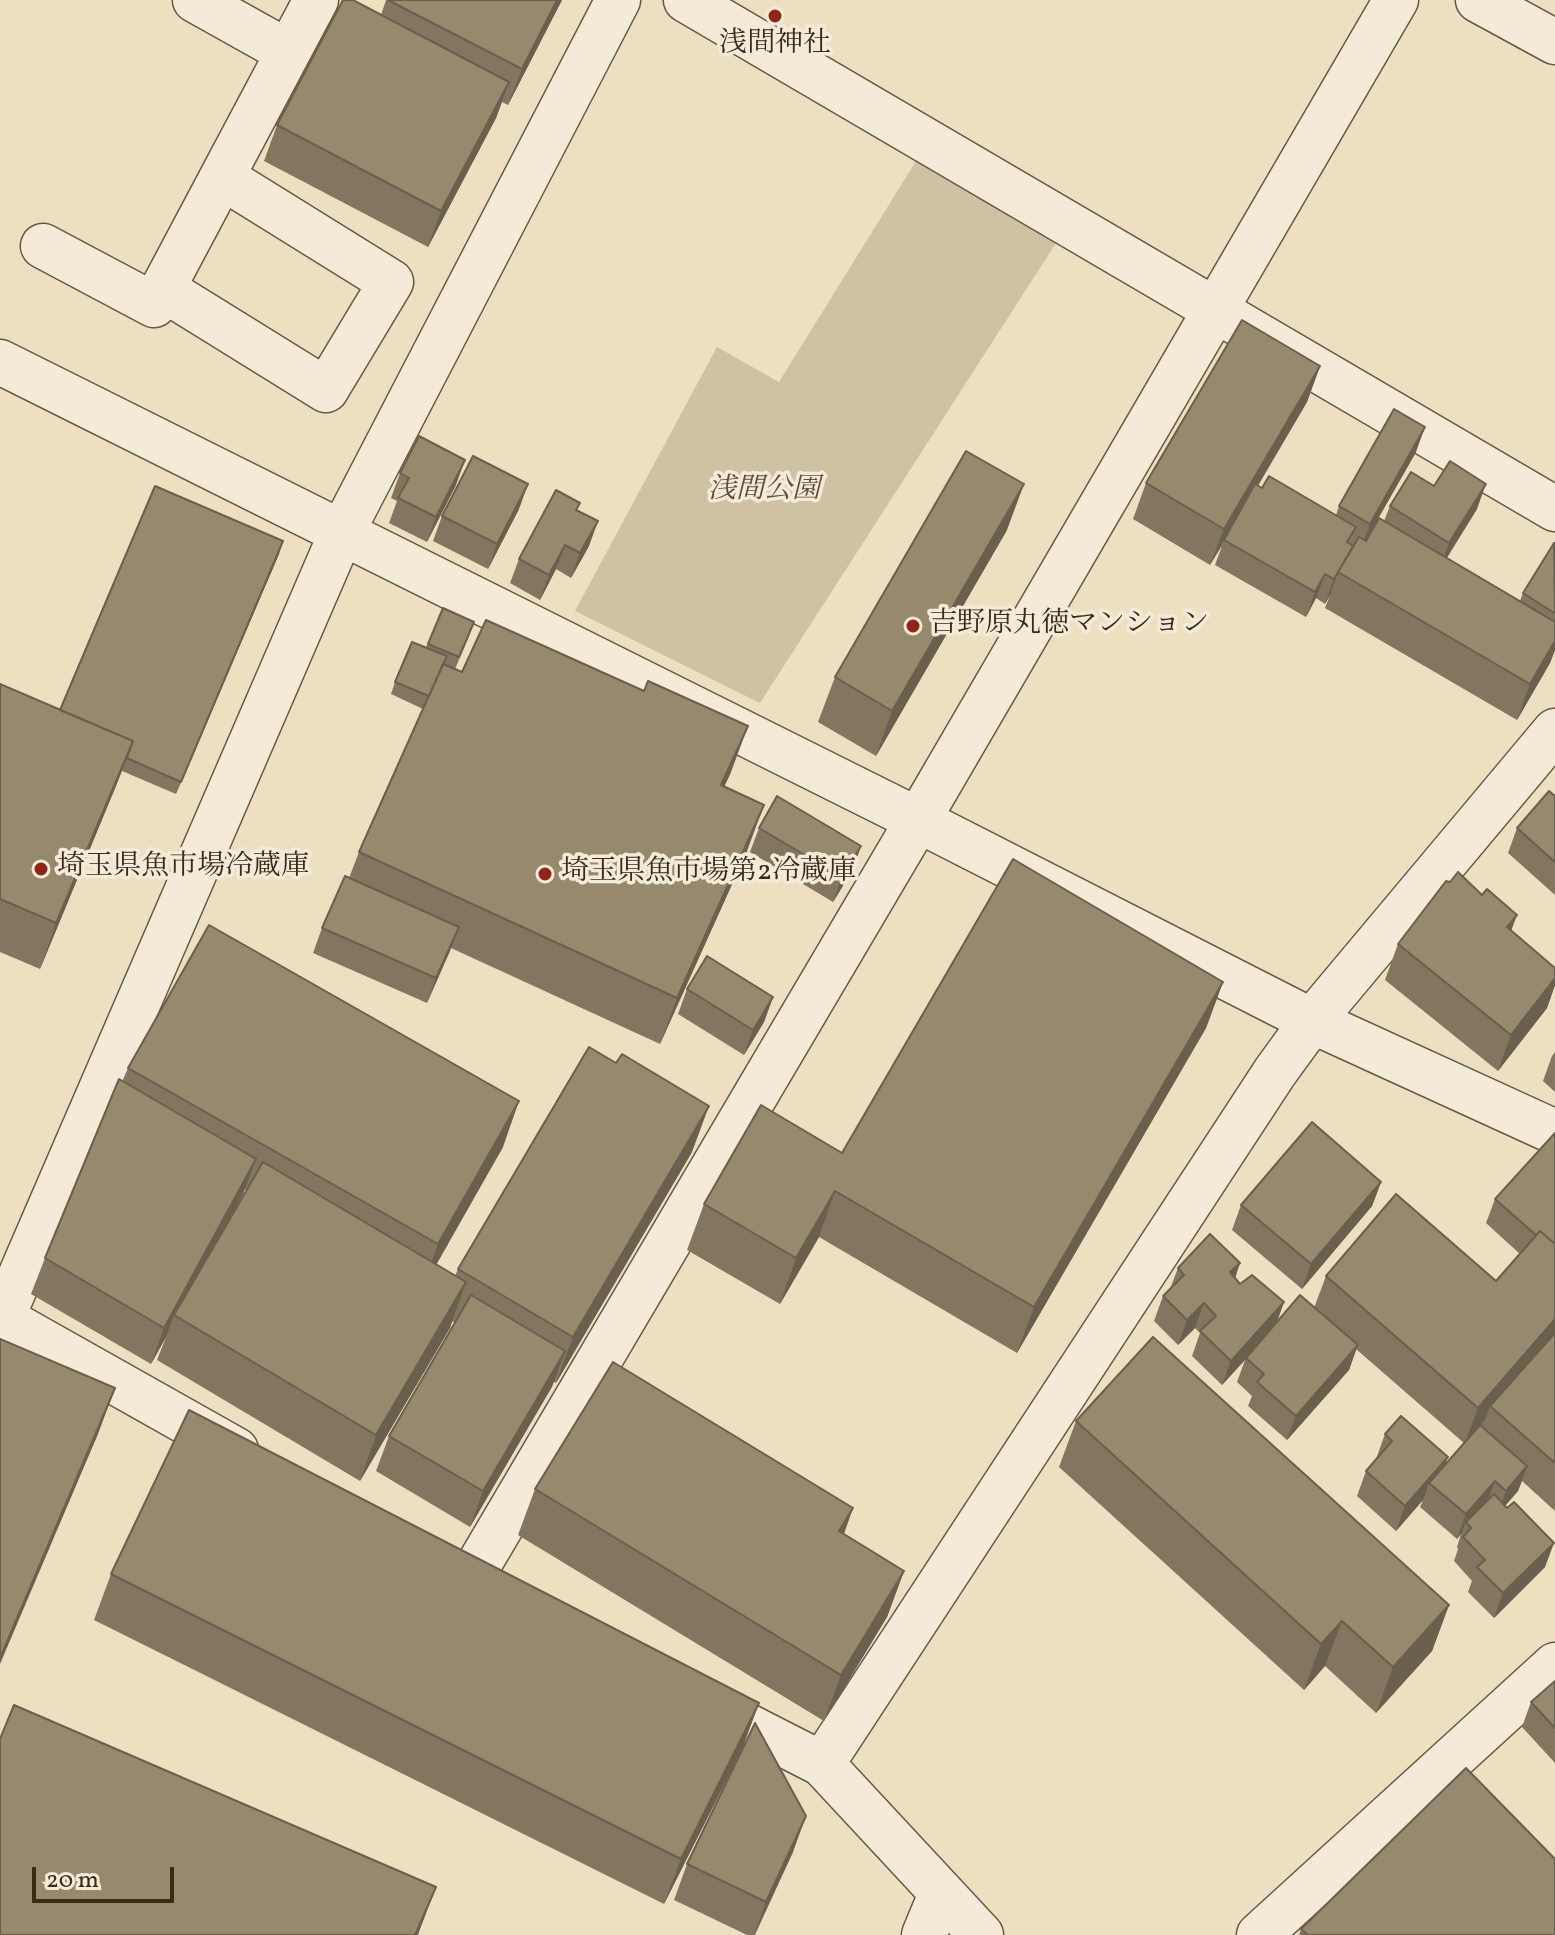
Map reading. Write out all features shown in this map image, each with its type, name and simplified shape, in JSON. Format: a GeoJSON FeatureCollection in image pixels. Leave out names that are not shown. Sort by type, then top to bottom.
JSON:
{"type":"FeatureCollection","features":[{"type":"Feature","properties":{"kind":"street"},"geometry":{"type":"LineString","coordinates":[[195,0],[288,52]]}},
{"type":"Feature","properties":{"kind":"street"},"geometry":{"type":"LineString","coordinates":[[43,246],[154,305],[316,0]]}},
{"type":"Feature","properties":{"kind":"street"},"geometry":{"type":"LineString","coordinates":[[277,1473],[1,1318],[341,534],[618,0]]}},
{"type":"Feature","properties":{"kind":"street"},"geometry":{"type":"LineString","coordinates":[[686,0],[1555,509]]}},
{"type":"Feature","properties":{"kind":"street"},"geometry":{"type":"LineString","coordinates":[[428,1558],[483,1589],[918,820],[1396,0]]}},
{"type":"Feature","properties":{"kind":"street"},"geometry":{"type":"LineString","coordinates":[[1478,0],[1555,42]]}},
{"type":"Feature","properties":{"kind":"street"},"geometry":{"type":"LineString","coordinates":[[163,289],[326,390],[391,282],[222,177]]}},
{"type":"Feature","properties":{"kind":"street"},"geometry":{"type":"LineString","coordinates":[[0,362],[918,820],[1312,1021],[1555,1132]]}},
{"type":"Feature","properties":{"kind":"street"},"geometry":{"type":"LineString","coordinates":[[822,1764],[1275,1072],[1312,1021],[1555,731]]}},
{"type":"Feature","properties":{"kind":"street"},"geometry":{"type":"LineString","coordinates":[[1259,1935],[1555,1665]]}},
{"type":"Feature","properties":{"kind":"street"},"geometry":{"type":"LineString","coordinates":[[667,1684],[822,1764],[981,1935]]}},
{"type":"Feature","properties":{"kind":"street"},"geometry":{"type":"LineString","coordinates":[[924,1935],[941,1894]]}},
{"type":"Feature","properties":{"kind":"green space","name":"浅間公園"},"geometry":{"type":"Polygon","coordinates":[[[916,161],[1056,243],[760,703],[575,611],[717,347],[779,382],[916,161]]]}},
{"type":"Feature","properties":{"kind":"building"},"geometry":{"type":"Polygon","coordinates":[[[343,0],[353,0],[509,82],[441,211],[277,125],[343,0]]]}},
{"type":"Feature","properties":{"kind":"building"},"geometry":{"type":"Polygon","coordinates":[[[388,0],[557,0],[522,69],[388,0]]]}},
{"type":"Feature","properties":{"kind":"building"},"geometry":{"type":"Polygon","coordinates":[[[1242,320],[1320,366],[1224,529],[1146,483],[1242,320]]]}},
{"type":"Feature","properties":{"kind":"building"},"geometry":{"type":"Polygon","coordinates":[[[1394,409],[1425,427],[1370,524],[1339,506],[1394,409]]]}},
{"type":"Feature","properties":{"kind":"building"},"geometry":{"type":"Polygon","coordinates":[[[419,436],[465,460],[436,517],[398,498],[409,478],[400,473],[419,436]]]}},
{"type":"Feature","properties":{"kind":"building","name":"吉野原丸徳マンション"},"geometry":{"type":"Polygon","coordinates":[[[966,451],[1024,484],[892,711],[835,677],[966,451]]]}},
{"type":"Feature","properties":{"kind":"building"},"geometry":{"type":"Polygon","coordinates":[[[473,456],[528,484],[497,544],[442,516],[473,456]]]}},
{"type":"Feature","properties":{"kind":"building"},"geometry":{"type":"Polygon","coordinates":[[[1450,461],[1486,484],[1449,543],[1390,506],[1411,472],[1434,486],[1450,461]]]}},
{"type":"Feature","properties":{"kind":"building"},"geometry":{"type":"Polygon","coordinates":[[[1269,476],[1356,527],[1347,542],[1353,546],[1334,579],[1325,574],[1315,592],[1224,540],[1255,484],[1262,488],[1269,476]]]}},
{"type":"Feature","properties":{"kind":"building"},"geometry":{"type":"Polygon","coordinates":[[[155,486],[283,541],[181,782],[127,758],[133,741],[60,710],[155,486]]]}},
{"type":"Feature","properties":{"kind":"building"},"geometry":{"type":"Polygon","coordinates":[[[556,490],[580,503],[576,510],[598,521],[580,553],[565,545],[549,575],[519,559],[556,490]]]}},
{"type":"Feature","properties":{"kind":"building"},"geometry":{"type":"Polygon","coordinates":[[[1379,518],[1555,622],[1555,641],[1530,684],[1338,572],[1359,537],[1366,541],[1379,518]]]}},
{"type":"Feature","properties":{"kind":"building"},"geometry":{"type":"Polygon","coordinates":[[[1554,543],[1555,612],[1554,613],[1523,593],[1554,543]]]}},
{"type":"Feature","properties":{"kind":"building"},"geometry":{"type":"Polygon","coordinates":[[[443,608],[474,622],[459,657],[428,644],[443,608]]]}},
{"type":"Feature","properties":{"kind":"building","name":"埼玉県魚市場第2冷蔵庫"},"geometry":{"type":"Polygon","coordinates":[[[486,620],[644,691],[648,681],[748,726],[721,785],[764,805],[677,998],[359,852],[443,664],[462,672],[486,620]]]}},
{"type":"Feature","properties":{"kind":"building"},"geometry":{"type":"Polygon","coordinates":[[[412,642],[447,656],[429,696],[395,682],[412,642]]]}},
{"type":"Feature","properties":{"kind":"building","name":"埼玉県魚市場冷蔵庫"},"geometry":{"type":"Polygon","coordinates":[[[0,684],[133,741],[56,923],[0,899],[0,684]]]}},
{"type":"Feature","properties":{"kind":"building"},"geometry":{"type":"Polygon","coordinates":[[[1549,791],[1555,796],[1555,862],[1517,828],[1549,791]]]}},
{"type":"Feature","properties":{"kind":"building"},"geometry":{"type":"Polygon","coordinates":[[[777,796],[861,846],[842,877],[759,828],[777,796]]]}},
{"type":"Feature","properties":{"kind":"building"},"geometry":{"type":"Polygon","coordinates":[[[1013,859],[1223,982],[1034,1307],[835,1191],[796,1258],[704,1204],[761,1105],[842,1153],[1013,859]]]}},
{"type":"Feature","properties":{"kind":"building"},"geometry":{"type":"Polygon","coordinates":[[[1458,872],[1482,895],[1487,889],[1517,915],[1507,927],[1555,968],[1555,978],[1511,1035],[1398,944],[1446,881],[1450,882],[1458,872]]]}},
{"type":"Feature","properties":{"kind":"building"},"geometry":{"type":"Polygon","coordinates":[[[345,876],[459,927],[436,978],[322,928],[345,876]]]}},
{"type":"Feature","properties":{"kind":"building"},"geometry":{"type":"Polygon","coordinates":[[[209,925],[519,1101],[438,1244],[128,1068],[209,925]]]}},
{"type":"Feature","properties":{"kind":"building"},"geometry":{"type":"Polygon","coordinates":[[[707,956],[773,997],[753,1030],[687,989],[707,956]]]}},
{"type":"Feature","properties":{"kind":"building"},"geometry":{"type":"Polygon","coordinates":[[[589,1047],[616,1063],[622,1054],[709,1106],[573,1337],[458,1269],[589,1047]]]}},
{"type":"Feature","properties":{"kind":"building"},"geometry":{"type":"Polygon","coordinates":[[[119,1079],[256,1159],[164,1328],[45,1258],[119,1079]]]}},
{"type":"Feature","properties":{"kind":"building"},"geometry":{"type":"Polygon","coordinates":[[[1312,1122],[1381,1182],[1311,1264],[1241,1205],[1312,1122]]]}},
{"type":"Feature","properties":{"kind":"building"},"geometry":{"type":"Polygon","coordinates":[[[1555,1133],[1555,1244],[1540,1231],[1536,1235],[1495,1199],[1555,1133]]]}},
{"type":"Feature","properties":{"kind":"building"},"geometry":{"type":"Polygon","coordinates":[[[263,1162],[466,1282],[376,1435],[174,1315],[263,1162]]]}},
{"type":"Feature","properties":{"kind":"building"},"geometry":{"type":"Polygon","coordinates":[[[1396,1194],[1496,1281],[1540,1231],[1555,1244],[1555,1319],[1478,1408],[1326,1276],[1396,1194]]]}},
{"type":"Feature","properties":{"kind":"building"},"geometry":{"type":"Polygon","coordinates":[[[1210,1234],[1240,1263],[1230,1272],[1240,1284],[1252,1275],[1284,1302],[1231,1361],[1200,1331],[1216,1316],[1204,1303],[1187,1320],[1163,1296],[1184,1275],[1178,1268],[1210,1234]]]}},
{"type":"Feature","properties":{"kind":"building"},"geometry":{"type":"Polygon","coordinates":[[[471,1295],[565,1351],[483,1491],[389,1436],[471,1295]]]}},
{"type":"Feature","properties":{"kind":"building"},"geometry":{"type":"Polygon","coordinates":[[[1300,1295],[1358,1345],[1296,1416],[1257,1382],[1264,1374],[1246,1358],[1300,1295]]]}},
{"type":"Feature","properties":{"kind":"building"},"geometry":{"type":"Polygon","coordinates":[[[1555,1333],[1555,1463],[1490,1406],[1555,1333]]]}},
{"type":"Feature","properties":{"kind":"building"},"geometry":{"type":"Polygon","coordinates":[[[1153,1337],[1449,1605],[1393,1667],[1342,1621],[1321,1644],[1076,1421],[1153,1337]]]}},
{"type":"Feature","properties":{"kind":"building"},"geometry":{"type":"Polygon","coordinates":[[[0,1339],[115,1388],[0,1658],[0,1339]]]}},
{"type":"Feature","properties":{"kind":"building"},"geometry":{"type":"Polygon","coordinates":[[[613,1362],[853,1508],[839,1531],[904,1571],[841,1675],[535,1489],[613,1362]]]}},
{"type":"Feature","properties":{"kind":"building"},"geometry":{"type":"Polygon","coordinates":[[[189,1410],[759,1703],[681,1859],[111,1574],[189,1410]]]}},
{"type":"Feature","properties":{"kind":"building"},"geometry":{"type":"Polygon","coordinates":[[[1401,1416],[1448,1457],[1405,1506],[1366,1471],[1392,1441],[1385,1434],[1401,1416]]]}},
{"type":"Feature","properties":{"kind":"building"},"geometry":{"type":"Polygon","coordinates":[[[1480,1425],[1527,1466],[1506,1491],[1495,1481],[1466,1514],[1429,1483],[1480,1425]]]}},
{"type":"Feature","properties":{"kind":"building"},"geometry":{"type":"Polygon","coordinates":[[[1494,1494],[1507,1508],[1514,1502],[1554,1543],[1503,1593],[1477,1567],[1485,1560],[1463,1537],[1471,1528],[1466,1522],[1494,1494]]]}},
{"type":"Feature","properties":{"kind":"building"},"geometry":{"type":"Polygon","coordinates":[[[1555,1681],[1555,1728],[1531,1702],[1555,1681]]]}},
{"type":"Feature","properties":{"kind":"building"},"geometry":{"type":"Polygon","coordinates":[[[14,1705],[436,1887],[415,1935],[0,1935],[0,1739],[14,1705]]]}},
{"type":"Feature","properties":{"kind":"building"},"geometry":{"type":"Polygon","coordinates":[[[755,1723],[806,1816],[766,1902],[687,1864],[755,1723]]]}},
{"type":"Feature","properties":{"kind":"building"},"geometry":{"type":"Polygon","coordinates":[[[1466,1768],[1555,1859],[1555,1935],[1308,1935],[1301,1929],[1466,1768]]]}},
{"type":"Feature","properties":{"kind":"place","name":"浅間神社"},"geometry":{"type":"Point","coordinates":[775,16]}},
{"type":"Feature","properties":{"kind":"place","name":"吉野原丸徳マンション"},"geometry":{"type":"Point","coordinates":[913,626]}},
{"type":"Feature","properties":{"kind":"place","name":"埼玉県魚市場冷蔵庫"},"geometry":{"type":"Point","coordinates":[41,869]}},
{"type":"Feature","properties":{"kind":"place","name":"埼玉県魚市場第2冷蔵庫"},"geometry":{"type":"Point","coordinates":[545,874]}}]}
